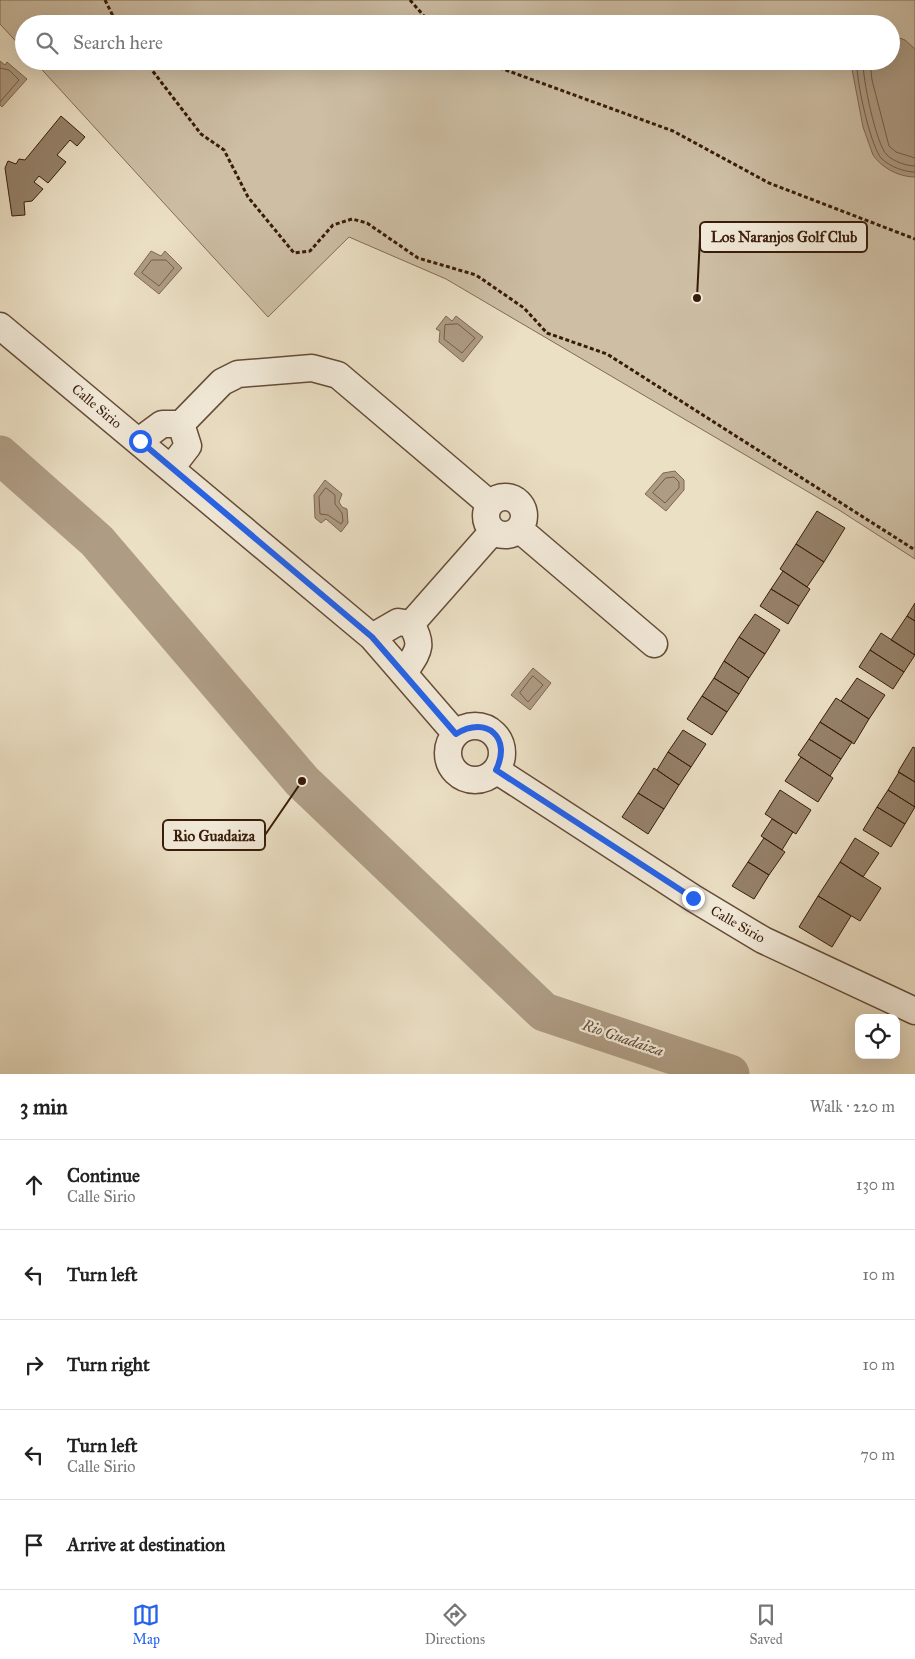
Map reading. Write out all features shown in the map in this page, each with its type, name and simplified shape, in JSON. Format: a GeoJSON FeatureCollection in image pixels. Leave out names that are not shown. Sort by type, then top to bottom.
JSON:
{"type":"FeatureCollection","features":[{"type":"Feature","properties":{"kind":"street","name":"Calle Sirio"},"geometry":{"type":"LineString","coordinates":[[0,326],[140,441],[372,637],[456,734]]}},
{"type":"Feature","properties":{"kind":"street"},"geometry":{"type":"LineString","coordinates":[[140,441],[162,424],[181,424],[222,382],[238,374],[312,368],[338,375],[490,504]]}},
{"type":"Feature","properties":{"kind":"street"},"geometry":{"type":"LineString","coordinates":[[171,468],[188,446],[181,424]]}},
{"type":"Feature","properties":{"kind":"street"},"geometry":{"type":"LineString","coordinates":[[508,497],[517,501],[523,509],[524,520],[519,529],[511,534],[502,535],[493,531],[486,519],[490,504],[498,498],[508,497]]}},
{"type":"Feature","properties":{"kind":"street"},"geometry":{"type":"LineString","coordinates":[[519,529],[654,644]]}},
{"type":"Feature","properties":{"kind":"street"},"geometry":{"type":"LineString","coordinates":[[411,624],[493,531]]}},
{"type":"Feature","properties":{"kind":"street"},"geometry":{"type":"LineString","coordinates":[[372,637],[398,622],[411,624]]}},
{"type":"Feature","properties":{"kind":"street"},"geometry":{"type":"LineString","coordinates":[[404,673],[419,648],[418,636],[411,624]]}},
{"type":"Feature","properties":{"kind":"street"},"geometry":{"type":"LineString","coordinates":[[481,726],[494,732],[501,744],[502,751],[502,758],[496,770],[484,778],[470,780],[457,773],[449,761],[448,747],[456,734],[467,727],[481,726]]}},
{"type":"Feature","properties":{"kind":"street","name":"Calle Sirio"},"geometry":{"type":"LineString","coordinates":[[496,770],[693,898],[763,940],[915,1011]]}},
{"type":"Feature","properties":{"kind":"path"},"geometry":{"type":"LineString","coordinates":[[105,0],[112,15]]}},
{"type":"Feature","properties":{"kind":"path"},"geometry":{"type":"LineString","coordinates":[[410,0],[423,15]]}},
{"type":"Feature","properties":{"kind":"path"},"geometry":{"type":"LineString","coordinates":[[152,70],[200,134],[224,150],[248,197],[294,253],[310,251],[333,225],[352,219],[367,223],[418,258],[476,274],[524,308],[547,332],[607,354],[915,550]]}},
{"type":"Feature","properties":{"kind":"path"},"geometry":{"type":"LineString","coordinates":[[506,70],[673,131],[769,183],[915,239]]}},
{"type":"Feature","properties":{"kind":"shaded area"},"geometry":{"type":"Polygon","coordinates":[[[0,0],[915,0],[915,559],[839,510],[446,279],[349,237],[268,317],[42,70],[900,70],[900,15],[15,15],[15,40],[0,24],[0,0]]]}},
{"type":"Feature","properties":{"kind":"water"},"geometry":{"type":"Polygon","coordinates":[[[900,38],[905,40],[915,49],[915,177],[891,171],[881,164],[873,155],[863,127],[852,70],[900,70],[900,38]]]}},
{"type":"Feature","properties":{"kind":"water"},"geometry":{"type":"Polygon","coordinates":[[[0,61],[5,65],[7,62],[27,79],[2,107],[0,105],[0,61]]]}},
{"type":"Feature","properties":{"kind":"water"},"geometry":{"type":"Polygon","coordinates":[[[151,251],[161,256],[165,251],[182,268],[159,294],[134,274],[151,251]]]}},
{"type":"Feature","properties":{"kind":"water"},"geometry":{"type":"Polygon","coordinates":[[[446,316],[452,321],[456,316],[483,337],[463,362],[439,342],[440,331],[436,329],[446,316]]]}},
{"type":"Feature","properties":{"kind":"water"},"geometry":{"type":"Polygon","coordinates":[[[675,471],[684,480],[684,490],[666,511],[645,494],[663,473],[675,471]]]}},
{"type":"Feature","properties":{"kind":"water"},"geometry":{"type":"Polygon","coordinates":[[[325,480],[342,494],[339,502],[342,507],[347,509],[348,523],[341,532],[326,519],[321,523],[315,518],[314,495],[325,480]]]}},
{"type":"Feature","properties":{"kind":"water"},"geometry":{"type":"Polygon","coordinates":[[[533,668],[551,683],[530,710],[511,695],[533,668]]]}},
{"type":"Feature","properties":{"kind":"building"},"geometry":{"type":"Polygon","coordinates":[[[61,116],[85,137],[77,146],[70,140],[57,155],[66,162],[48,183],[39,176],[34,182],[43,189],[32,201],[24,202],[25,215],[12,216],[5,168],[8,161],[16,164],[19,159],[25,160],[61,116]]]}},
{"type":"Feature","properties":{"kind":"building"},"geometry":{"type":"Polygon","coordinates":[[[817,511],[845,528],[824,562],[796,544],[817,511]]]}},
{"type":"Feature","properties":{"kind":"building"},"geometry":{"type":"Polygon","coordinates":[[[796,544],[824,562],[807,587],[780,569],[796,544]]]}},
{"type":"Feature","properties":{"kind":"building"},"geometry":{"type":"Polygon","coordinates":[[[783,571],[810,589],[799,606],[771,589],[783,571]]]}},
{"type":"Feature","properties":{"kind":"building"},"geometry":{"type":"Polygon","coordinates":[[[771,589],[799,606],[788,624],[760,606],[771,589]]]}},
{"type":"Feature","properties":{"kind":"building"},"geometry":{"type":"Polygon","coordinates":[[[915,603],[915,621],[907,616],[915,603]]]}},
{"type":"Feature","properties":{"kind":"building"},"geometry":{"type":"Polygon","coordinates":[[[755,614],[780,630],[765,654],[739,637],[755,614]]]}},
{"type":"Feature","properties":{"kind":"building"},"geometry":{"type":"Polygon","coordinates":[[[907,616],[915,621],[915,655],[891,640],[907,616]]]}},
{"type":"Feature","properties":{"kind":"building"},"geometry":{"type":"Polygon","coordinates":[[[881,633],[915,655],[904,672],[870,650],[881,633]]]}},
{"type":"Feature","properties":{"kind":"building"},"geometry":{"type":"Polygon","coordinates":[[[739,637],[765,654],[749,678],[724,661],[739,637]]]}},
{"type":"Feature","properties":{"kind":"building"},"geometry":{"type":"Polygon","coordinates":[[[870,650],[904,672],[893,689],[859,667],[870,650]]]}},
{"type":"Feature","properties":{"kind":"building"},"geometry":{"type":"Polygon","coordinates":[[[724,661],[749,678],[739,694],[714,678],[724,661]]]}},
{"type":"Feature","properties":{"kind":"building"},"geometry":{"type":"Polygon","coordinates":[[[714,678],[739,694],[727,712],[702,696],[714,678]]]}},
{"type":"Feature","properties":{"kind":"building"},"geometry":{"type":"Polygon","coordinates":[[[857,678],[885,695],[869,719],[841,701],[857,678]]]}},
{"type":"Feature","properties":{"kind":"building"},"geometry":{"type":"Polygon","coordinates":[[[702,696],[727,712],[712,735],[687,719],[702,696]]]}},
{"type":"Feature","properties":{"kind":"building"},"geometry":{"type":"Polygon","coordinates":[[[836,698],[869,719],[854,744],[820,722],[836,698]]]}},
{"type":"Feature","properties":{"kind":"building"},"geometry":{"type":"Polygon","coordinates":[[[820,722],[852,742],[841,759],[809,739],[820,722]]]}},
{"type":"Feature","properties":{"kind":"building"},"geometry":{"type":"Polygon","coordinates":[[[683,730],[706,744],[691,767],[668,752],[683,730]]]}},
{"type":"Feature","properties":{"kind":"building"},"geometry":{"type":"Polygon","coordinates":[[[809,739],[841,759],[830,776],[798,755],[809,739]]]}},
{"type":"Feature","properties":{"kind":"building"},"geometry":{"type":"Polygon","coordinates":[[[913,747],[915,748],[915,782],[898,772],[913,747]]]}},
{"type":"Feature","properties":{"kind":"building"},"geometry":{"type":"Polygon","coordinates":[[[668,752],[691,767],[679,785],[657,770],[668,752]]]}},
{"type":"Feature","properties":{"kind":"building"},"geometry":{"type":"Polygon","coordinates":[[[801,757],[833,778],[818,802],[785,781],[801,757]]]}},
{"type":"Feature","properties":{"kind":"building"},"geometry":{"type":"Polygon","coordinates":[[[654,768],[679,785],[664,809],[638,793],[654,768]]]}},
{"type":"Feature","properties":{"kind":"building"},"geometry":{"type":"Polygon","coordinates":[[[899,772],[915,782],[915,807],[888,790],[899,772]]]}},
{"type":"Feature","properties":{"kind":"building"},"geometry":{"type":"Polygon","coordinates":[[[780,790],[811,810],[796,834],[765,814],[780,790]]]}},
{"type":"Feature","properties":{"kind":"building"},"geometry":{"type":"Polygon","coordinates":[[[888,790],[915,807],[905,824],[877,807],[888,790]]]}},
{"type":"Feature","properties":{"kind":"building"},"geometry":{"type":"Polygon","coordinates":[[[638,793],[664,809],[648,834],[622,817],[638,793]]]}},
{"type":"Feature","properties":{"kind":"building"},"geometry":{"type":"Polygon","coordinates":[[[877,807],[905,824],[891,847],[863,830],[877,807]]]}},
{"type":"Feature","properties":{"kind":"building"},"geometry":{"type":"Polygon","coordinates":[[[772,819],[793,832],[782,850],[761,836],[772,819]]]}},
{"type":"Feature","properties":{"kind":"building"},"geometry":{"type":"Polygon","coordinates":[[[764,838],[785,852],[769,875],[748,862],[764,838]]]}},
{"type":"Feature","properties":{"kind":"building"},"geometry":{"type":"Polygon","coordinates":[[[855,838],[879,853],[863,877],[840,862],[855,838]]]}},
{"type":"Feature","properties":{"kind":"building"},"geometry":{"type":"Polygon","coordinates":[[[748,862],[769,875],[754,899],[732,886],[748,862]]]}},
{"type":"Feature","properties":{"kind":"building"},"geometry":{"type":"Polygon","coordinates":[[[840,862],[881,888],[860,921],[818,896],[840,862]]]}},
{"type":"Feature","properties":{"kind":"building"},"geometry":{"type":"Polygon","coordinates":[[[818,896],[851,916],[832,947],[799,927],[818,896]]]}},
{"type":"Feature","properties":{"kind":"waterway","name":"Rio Guadaiza"},"geometry":{"type":"LineString","coordinates":[[0,455],[97,541],[302,781],[544,1012],[730,1074]]}},
{"type":"Feature","properties":{"kind":"place","name":"Los Naranjos Golf Club"},"geometry":{"type":"Point","coordinates":[697,298]}},
{"type":"Feature","properties":{"kind":"place","name":"Rio Guadaiza"},"geometry":{"type":"Point","coordinates":[302,781]}},
{"type":"Feature","properties":{"kind":"route"},"geometry":{"type":"LineString","coordinates":[[140,441],[372,637],[456,734],[467,727],[481,726],[494,732],[501,744],[502,758],[496,770],[693,898]]}}]}
